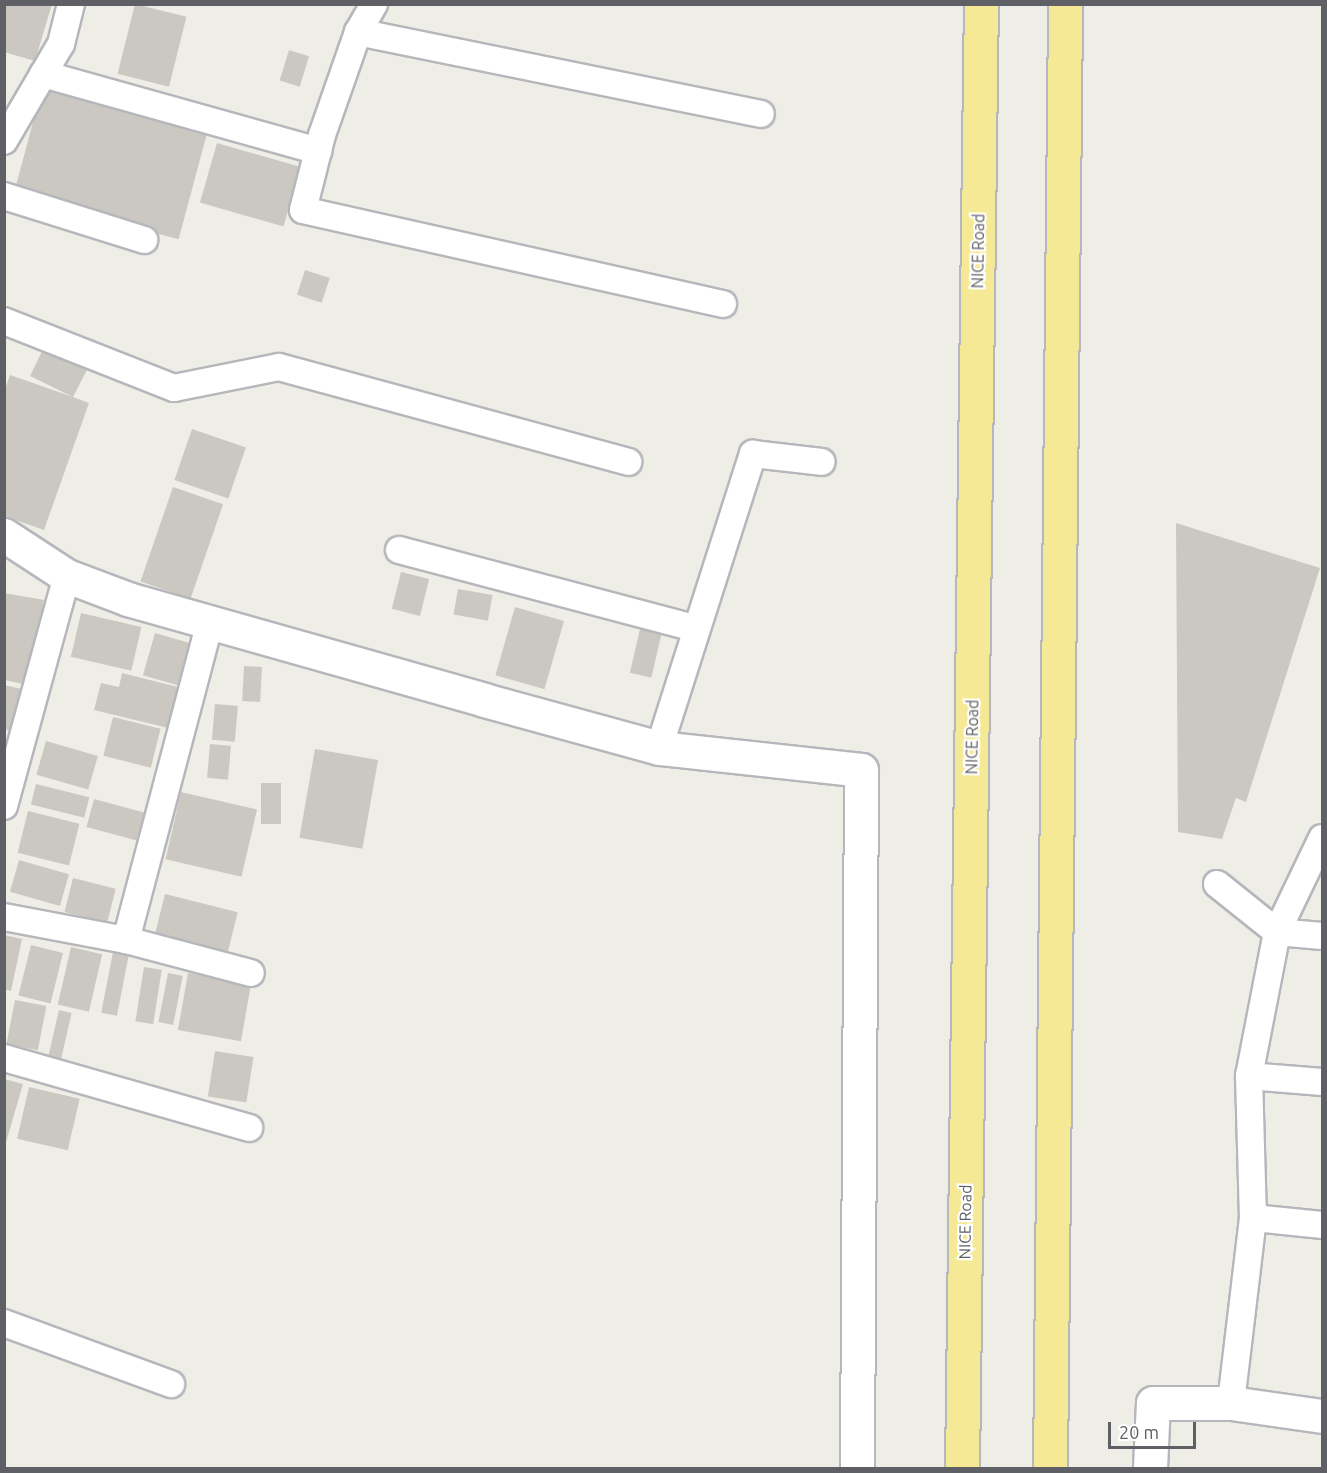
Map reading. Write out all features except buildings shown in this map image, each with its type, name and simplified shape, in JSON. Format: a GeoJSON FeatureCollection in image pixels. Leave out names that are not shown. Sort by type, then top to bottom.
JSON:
{"type":"FeatureCollection","features":[{"type":"Feature","properties":{"kind":"highway","name":"NICE Road"},"geometry":{"type":"LineString","coordinates":[[962,1468],[981,4]]}},
{"type":"Feature","properties":{"kind":"highway"},"geometry":{"type":"LineString","coordinates":[[1050,1468],[1065,4]]}},
{"type":"Feature","properties":{"kind":"street"},"geometry":{"type":"LineString","coordinates":[[4,141],[61,44],[71,4]]}},
{"type":"Feature","properties":{"kind":"street"},"geometry":{"type":"LineString","coordinates":[[374,4],[357,32],[318,151],[303,210],[723,304]]}},
{"type":"Feature","properties":{"kind":"street"},"geometry":{"type":"LineString","coordinates":[[357,32],[760,114]]}},
{"type":"Feature","properties":{"kind":"street"},"geometry":{"type":"LineString","coordinates":[[43,74],[318,151]]}},
{"type":"Feature","properties":{"kind":"street"},"geometry":{"type":"LineString","coordinates":[[4,195],[144,240]]}},
{"type":"Feature","properties":{"kind":"street"},"geometry":{"type":"LineString","coordinates":[[4,321],[174,388],[279,367],[628,462]]}},
{"type":"Feature","properties":{"kind":"street"},"geometry":{"type":"LineString","coordinates":[[659,748],[694,628],[753,454],[822,462]]}},
{"type":"Feature","properties":{"kind":"street"},"geometry":{"type":"LineString","coordinates":[[4,535],[67,576],[128,599],[659,748],[861,771],[857,1468]]}},
{"type":"Feature","properties":{"kind":"street"},"geometry":{"type":"LineString","coordinates":[[399,550],[694,628]]}},
{"type":"Feature","properties":{"kind":"street"},"geometry":{"type":"LineString","coordinates":[[4,806],[67,576]]}},
{"type":"Feature","properties":{"kind":"street"},"geometry":{"type":"LineString","coordinates":[[126,940],[210,622]]}},
{"type":"Feature","properties":{"kind":"street"},"geometry":{"type":"LineString","coordinates":[[1231,1403],[1253,1218],[1249,1076],[1277,932],[1323,838]]}},
{"type":"Feature","properties":{"kind":"street"},"geometry":{"type":"LineString","coordinates":[[1217,884],[1277,932],[1323,936]]}},
{"type":"Feature","properties":{"kind":"street"},"geometry":{"type":"LineString","coordinates":[[4,917],[126,940],[251,973]]}},
{"type":"Feature","properties":{"kind":"street"},"geometry":{"type":"LineString","coordinates":[[4,1058],[249,1128]]}},
{"type":"Feature","properties":{"kind":"street"},"geometry":{"type":"LineString","coordinates":[[1249,1076],[1323,1082]]}},
{"type":"Feature","properties":{"kind":"street"},"geometry":{"type":"LineString","coordinates":[[1253,1218],[1323,1225]]}},
{"type":"Feature","properties":{"kind":"street"},"geometry":{"type":"LineString","coordinates":[[4,1323],[171,1384]]}},
{"type":"Feature","properties":{"kind":"street"},"geometry":{"type":"LineString","coordinates":[[1150,1468],[1153,1403],[1231,1403],[1323,1416]]}}]}
